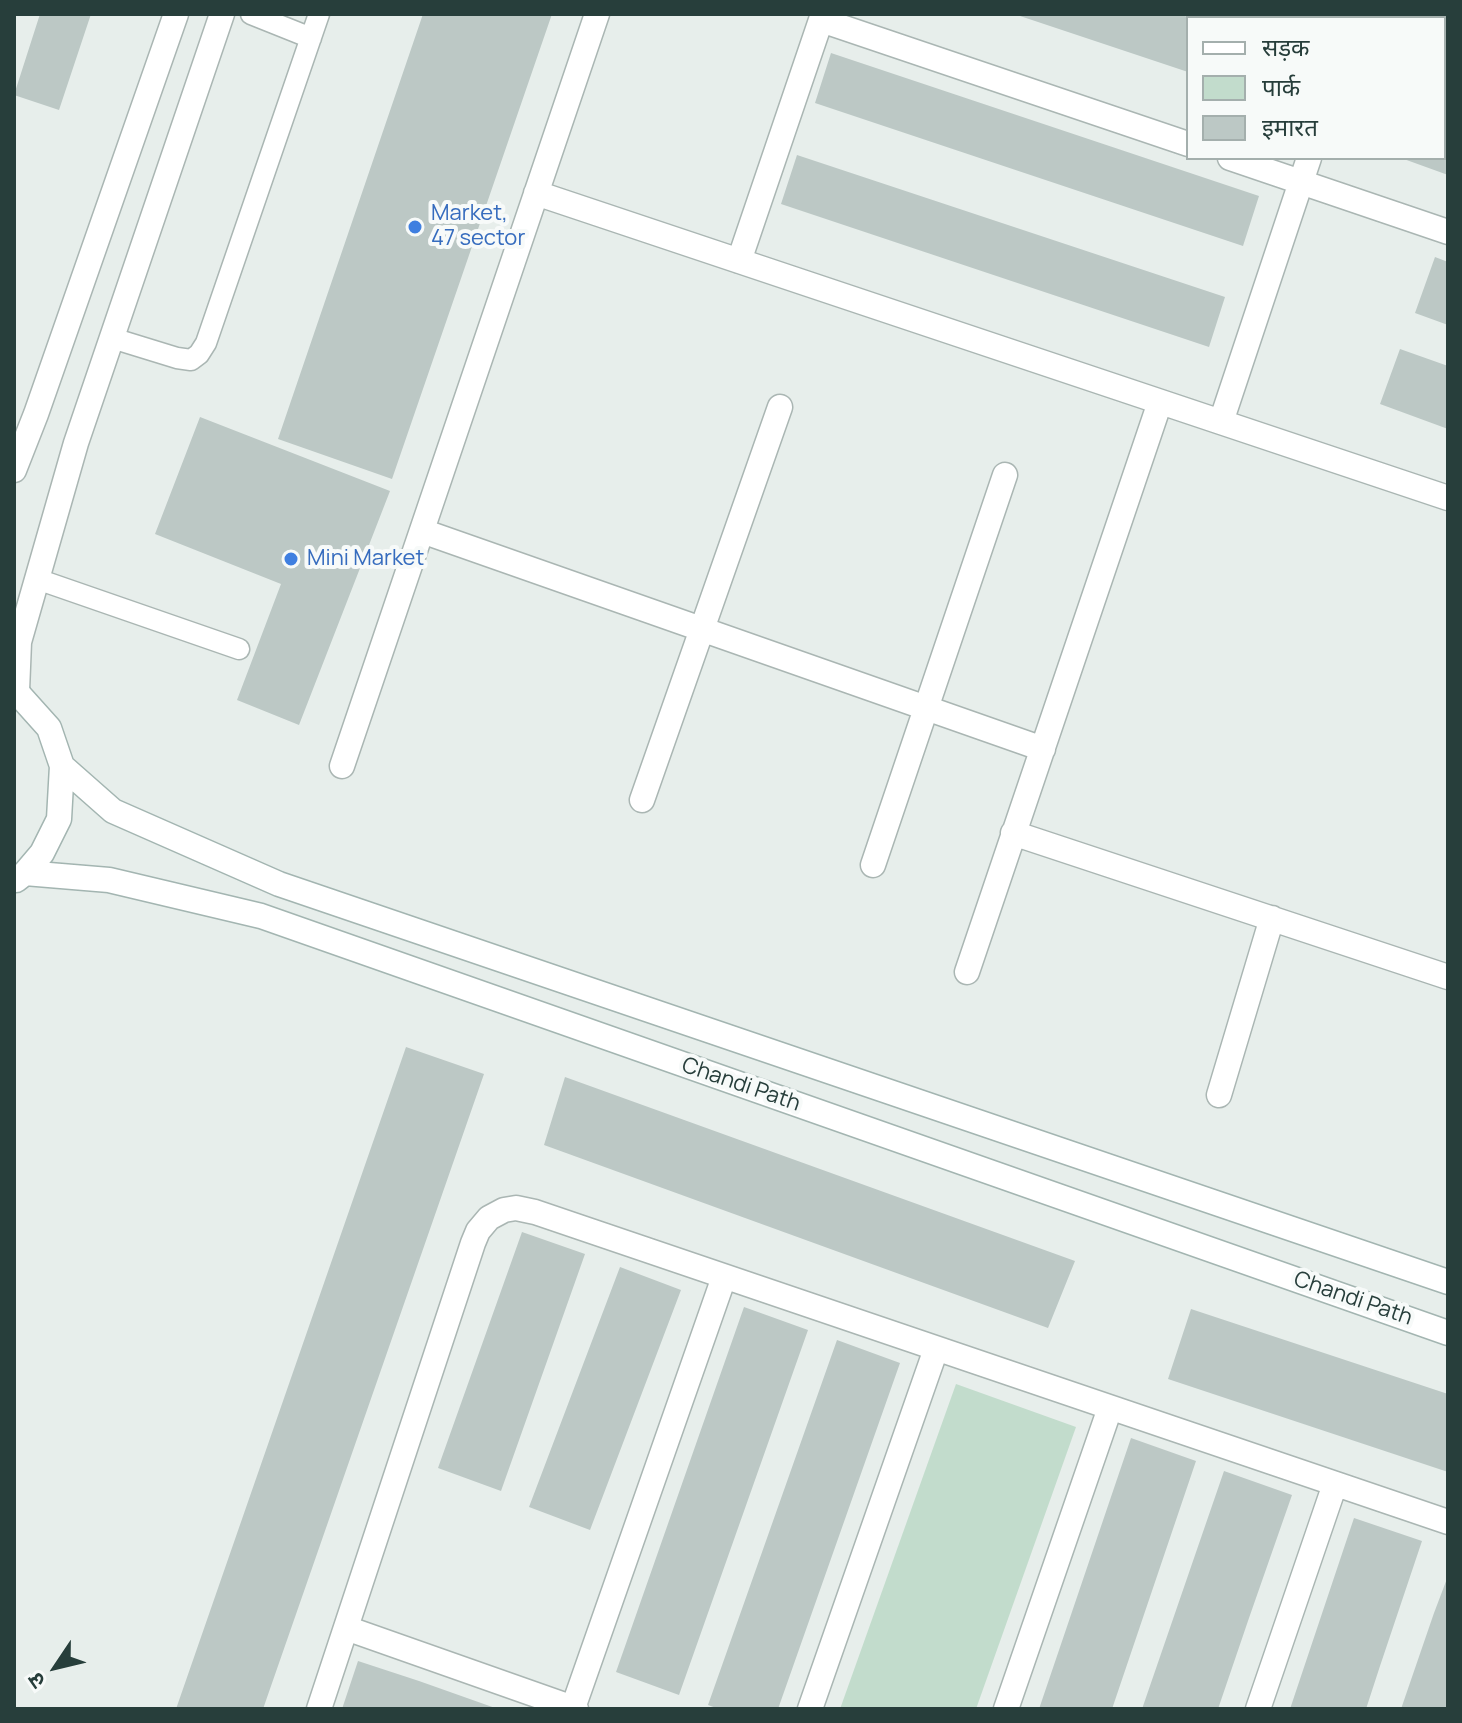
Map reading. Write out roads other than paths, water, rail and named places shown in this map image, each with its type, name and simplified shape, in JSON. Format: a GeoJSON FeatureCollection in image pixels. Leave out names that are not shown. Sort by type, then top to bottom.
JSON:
{"type":"FeatureCollection","features":[{"type":"Feature","properties":{"kind":"street"},"geometry":{"type":"LineString","coordinates":[[14,470],[176,14]]}},
{"type":"Feature","properties":{"kind":"street"},"geometry":{"type":"LineString","coordinates":[[20,877],[42,853],[59,819],[62,766],[49,728],[16,690],[19,642],[76,443],[222,14]]}},
{"type":"Feature","properties":{"kind":"street"},"geometry":{"type":"LineString","coordinates":[[342,766],[597,14]]}},
{"type":"Feature","properties":{"kind":"street"},"geometry":{"type":"LineString","coordinates":[[739,261],[822,17],[1186,143]]}},
{"type":"Feature","properties":{"kind":"street"},"geometry":{"type":"LineString","coordinates":[[1236,160],[1448,232]]}},
{"type":"Feature","properties":{"kind":"street"},"geometry":{"type":"LineString","coordinates":[[1221,422],[1308,160]]}},
{"type":"Feature","properties":{"kind":"street"},"geometry":{"type":"LineString","coordinates":[[536,193],[1448,498]]}},
{"type":"Feature","properties":{"kind":"street"},"geometry":{"type":"LineString","coordinates":[[967,972],[1160,402]]}},
{"type":"Feature","properties":{"kind":"street"},"geometry":{"type":"LineString","coordinates":[[642,800],[780,407]]}},
{"type":"Feature","properties":{"kind":"street"},"geometry":{"type":"LineString","coordinates":[[873,865],[1005,475]]}},
{"type":"Feature","properties":{"kind":"street"},"geometry":{"type":"LineString","coordinates":[[422,531],[1043,749]]}},
{"type":"Feature","properties":{"kind":"street","name":"Chandi Path"},"geometry":{"type":"LineString","coordinates":[[62,766],[113,811],[279,884],[1448,1282]]}},
{"type":"Feature","properties":{"kind":"street"},"geometry":{"type":"LineString","coordinates":[[1013,833],[1448,977]]}},
{"type":"Feature","properties":{"kind":"street","name":"Chandi Path"},"geometry":{"type":"LineString","coordinates":[[20,877],[109,880],[261,916],[1448,1333]]}},
{"type":"Feature","properties":{"kind":"street"},"geometry":{"type":"LineString","coordinates":[[1219,1095],[1272,918]]}},
{"type":"Feature","properties":{"kind":"street"},"geometry":{"type":"LineString","coordinates":[[319,1709],[473,1243],[489,1218],[516,1208],[1448,1522]]}},
{"type":"Feature","properties":{"kind":"street"},"geometry":{"type":"LineString","coordinates":[[346,1628],[575,1708],[724,1277]]}},
{"type":"Feature","properties":{"kind":"street"},"geometry":{"type":"LineString","coordinates":[[810,1709],[936,1349]]}},
{"type":"Feature","properties":{"kind":"street"},"geometry":{"type":"LineString","coordinates":[[1006,1709],[1110,1408]]}},
{"type":"Feature","properties":{"kind":"street"},"geometry":{"type":"LineString","coordinates":[[1258,1709],[1335,1484]]}},
{"type":"Feature","properties":{"kind":"lane"},"geometry":{"type":"LineString","coordinates":[[251,14],[311,38]]}},
{"type":"Feature","properties":{"kind":"lane"},"geometry":{"type":"LineString","coordinates":[[112,338],[177,358],[191,360],[199,354],[211,328],[319,14]]}},
{"type":"Feature","properties":{"kind":"lane"},"geometry":{"type":"LineString","coordinates":[[37,579],[239,649]]}},
{"type":"Feature","properties":{"kind":"place","name":"Market, 47 sector"},"geometry":{"type":"Point","coordinates":[415,227]}},
{"type":"Feature","properties":{"kind":"place","name":"Mini Market"},"geometry":{"type":"Point","coordinates":[291,559]}}]}
